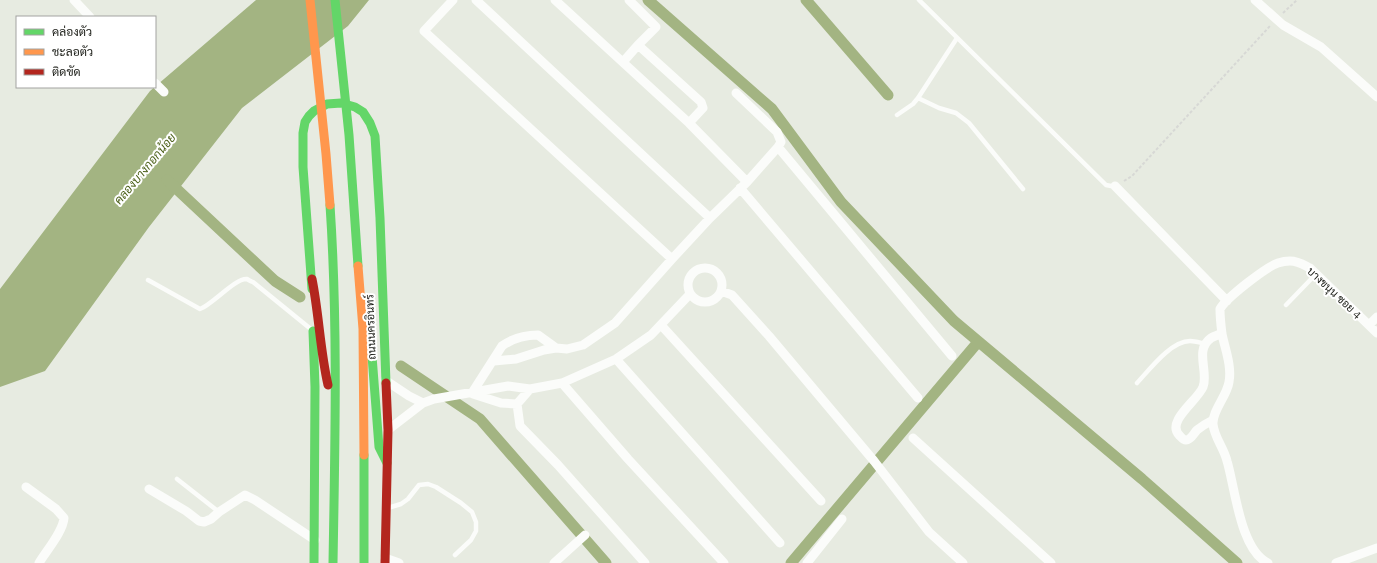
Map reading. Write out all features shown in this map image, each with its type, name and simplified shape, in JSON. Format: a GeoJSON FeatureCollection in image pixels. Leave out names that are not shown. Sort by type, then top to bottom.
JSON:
{"type":"FeatureCollection","features":[{"type":"Feature","properties":{"kind":"main road"},"geometry":{"type":"LineString","coordinates":[[310,0],[326,154],[331,223],[334,302],[335,413],[333,563]]}},
{"type":"Feature","properties":{"kind":"main road","name":"ถนนนครอินทร์"},"geometry":{"type":"LineString","coordinates":[[335,0],[349,135],[363,329],[364,563]]}},
{"type":"Feature","properties":{"kind":"main road","name":"ถนนนครอินทร์"},"geometry":{"type":"LineString","coordinates":[[314,563],[315,386],[312,279],[303,135],[305,121],[313,111],[325,104],[337,102],[350,104],[359,109],[372,124],[375,136],[380,218],[388,430],[385,560]]}},
{"type":"Feature","properties":{"kind":"main road"},"geometry":{"type":"LineString","coordinates":[[312,279],[317,298],[325,370],[335,413]]}},
{"type":"Feature","properties":{"kind":"main road"},"geometry":{"type":"LineString","coordinates":[[363,329],[369,342],[372,357],[379,447],[382,455],[388,463]]}},
{"type":"Feature","properties":{"kind":"street"},"geometry":{"type":"LineString","coordinates":[[74,0],[89,16]]}},
{"type":"Feature","properties":{"kind":"street"},"geometry":{"type":"LineString","coordinates":[[453,0],[424,31],[672,259]]}},
{"type":"Feature","properties":{"kind":"street"},"geometry":{"type":"LineString","coordinates":[[476,0],[710,218]]}},
{"type":"Feature","properties":{"kind":"street"},"geometry":{"type":"LineString","coordinates":[[555,0],[689,123],[743,185],[918,398]]}},
{"type":"Feature","properties":{"kind":"street"},"geometry":{"type":"LineString","coordinates":[[623,62],[656,27],[630,0]]}},
{"type":"Feature","properties":{"kind":"street"},"geometry":{"type":"LineString","coordinates":[[1255,0],[1283,25],[1321,47],[1377,97]]}},
{"type":"Feature","properties":{"kind":"street"},"geometry":{"type":"LineString","coordinates":[[638,45],[702,104],[701,110],[689,123]]}},
{"type":"Feature","properties":{"kind":"street"},"geometry":{"type":"LineString","coordinates":[[156,84],[164,92]]}},
{"type":"Feature","properties":{"kind":"street"},"geometry":{"type":"LineString","coordinates":[[494,360],[516,359],[544,350],[556,348],[567,349],[583,344],[615,323],[672,259],[778,147],[781,142],[777,132],[736,93]]}},
{"type":"Feature","properties":{"kind":"street"},"geometry":{"type":"LineString","coordinates":[[778,147],[952,356]]}},
{"type":"Feature","properties":{"kind":"street"},"geometry":{"type":"LineString","coordinates":[[1115,186],[1227,301],[1220,309],[1222,333],[1230,381],[1227,391],[1213,420],[1184,440],[1177,434],[1175,429],[1176,424],[1182,412],[1198,395],[1203,387],[1203,357],[1206,344],[1210,338],[1222,333]]}},
{"type":"Feature","properties":{"kind":"street","name":"บางขนุน ซอย 4"},"geometry":{"type":"LineString","coordinates":[[1227,301],[1260,274],[1278,263],[1291,261],[1300,263],[1310,268],[1377,333]]}},
{"type":"Feature","properties":{"kind":"street"},"geometry":{"type":"LineString","coordinates":[[707,268],[714,270],[720,276],[722,284],[721,291],[712,301],[704,302],[696,300],[690,294],[688,279],[693,272],[699,269],[707,268]]}},
{"type":"Feature","properties":{"kind":"street"},"geometry":{"type":"LineString","coordinates":[[721,291],[732,295],[769,336],[864,449],[930,532],[963,563]]}},
{"type":"Feature","properties":{"kind":"street"},"geometry":{"type":"LineString","coordinates":[[388,430],[423,403],[434,399],[508,386],[530,389],[562,383],[616,359],[651,335],[690,294]]}},
{"type":"Feature","properties":{"kind":"street"},"geometry":{"type":"LineString","coordinates":[[1369,325],[1377,317]]}},
{"type":"Feature","properties":{"kind":"street"},"geometry":{"type":"LineString","coordinates":[[661,325],[821,501]]}},
{"type":"Feature","properties":{"kind":"street"},"geometry":{"type":"LineString","coordinates":[[472,393],[502,346],[509,341],[538,335],[556,348]]}},
{"type":"Feature","properties":{"kind":"street"},"geometry":{"type":"LineString","coordinates":[[616,359],[780,542]]}},
{"type":"Feature","properties":{"kind":"street"},"geometry":{"type":"LineString","coordinates":[[385,380],[409,396],[423,403]]}},
{"type":"Feature","properties":{"kind":"street"},"geometry":{"type":"LineString","coordinates":[[562,383],[628,459],[724,563]]}},
{"type":"Feature","properties":{"kind":"street"},"geometry":{"type":"LineString","coordinates":[[530,389],[517,404],[520,426],[558,465],[645,563]]}},
{"type":"Feature","properties":{"kind":"street"},"geometry":{"type":"LineString","coordinates":[[472,393],[501,403],[517,404]]}},
{"type":"Feature","properties":{"kind":"street"},"geometry":{"type":"LineString","coordinates":[[1213,420],[1216,435],[1224,450],[1227,460],[1244,531],[1256,552],[1268,563]]}},
{"type":"Feature","properties":{"kind":"street"},"geometry":{"type":"LineString","coordinates":[[913,438],[1051,563]]}},
{"type":"Feature","properties":{"kind":"street"},"geometry":{"type":"LineString","coordinates":[[26,487],[56,509],[64,518],[57,534],[39,563]]}},
{"type":"Feature","properties":{"kind":"street"},"geometry":{"type":"LineString","coordinates":[[149,489],[186,511],[199,521],[207,521],[245,495],[255,500],[315,540]]}},
{"type":"Feature","properties":{"kind":"street"},"geometry":{"type":"LineString","coordinates":[[807,563],[842,519]]}},
{"type":"Feature","properties":{"kind":"street"},"geometry":{"type":"LineString","coordinates":[[554,563],[585,535]]}},
{"type":"Feature","properties":{"kind":"street"},"geometry":{"type":"LineString","coordinates":[[1336,563],[1377,548]]}},
{"type":"Feature","properties":{"kind":"street"},"geometry":{"type":"LineString","coordinates":[[385,560],[399,563]]}},
{"type":"Feature","properties":{"kind":"lane"},"geometry":{"type":"LineString","coordinates":[[919,0],[1106,185],[1115,186]]}},
{"type":"Feature","properties":{"kind":"lane"},"geometry":{"type":"LineString","coordinates":[[897,115],[918,98],[956,38]]}},
{"type":"Feature","properties":{"kind":"lane"},"geometry":{"type":"LineString","coordinates":[[918,98],[938,108],[956,113],[969,123],[1024,189]]}},
{"type":"Feature","properties":{"kind":"lane"},"geometry":{"type":"LineString","coordinates":[[1286,305],[1316,274]]}},
{"type":"Feature","properties":{"kind":"lane"},"geometry":{"type":"LineString","coordinates":[[148,280],[200,310],[207,307],[235,284],[247,279],[253,282],[313,331]]}},
{"type":"Feature","properties":{"kind":"lane"},"geometry":{"type":"LineString","coordinates":[[1137,383],[1165,353],[1174,347],[1190,341],[1206,344]]}},
{"type":"Feature","properties":{"kind":"lane"},"geometry":{"type":"LineString","coordinates":[[177,480],[219,512]]}},
{"type":"Feature","properties":{"kind":"lane"},"geometry":{"type":"LineString","coordinates":[[387,509],[401,504],[408,499],[419,485],[428,484],[461,503],[472,512],[476,522],[476,531],[471,540],[455,555]]}},
{"type":"Feature","properties":{"kind":"path"},"geometry":{"type":"LineString","coordinates":[[1115,186],[1132,176],[1276,19],[1297,0]]}},
{"type":"Feature","properties":{"kind":"water","name":"คลองบางกอกน้อย"},"geometry":{"type":"Polygon","coordinates":[[[256,0],[369,0],[348,26],[242,108],[149,227],[45,371],[0,387],[0,289],[150,91],[156,88],[156,86],[256,0]]]}},
{"type":"Feature","properties":{"kind":"waterway"},"geometry":{"type":"LineString","coordinates":[[648,0],[772,109],[841,202],[954,321],[1142,479],[1237,563]]}},
{"type":"Feature","properties":{"kind":"waterway"},"geometry":{"type":"LineString","coordinates":[[806,0],[888,95]]}},
{"type":"Feature","properties":{"kind":"waterway"},"geometry":{"type":"LineString","coordinates":[[167,180],[275,281],[300,297]]}},
{"type":"Feature","properties":{"kind":"waterway"},"geometry":{"type":"LineString","coordinates":[[791,563],[978,342]]}},
{"type":"Feature","properties":{"kind":"waterway"},"geometry":{"type":"LineString","coordinates":[[401,366],[480,419],[606,563]]}},
{"type":"Feature","properties":{"kind":"traffic: fast"},"geometry":{"type":"LineString","coordinates":[[335,0],[349,135],[358,266]]}},
{"type":"Feature","properties":{"kind":"traffic: fast"},"geometry":{"type":"LineString","coordinates":[[312,289],[303,167],[303,133],[305,122],[314,111],[327,104],[341,103],[355,107],[363,112],[370,123],[375,136],[380,218],[386,383]]}},
{"type":"Feature","properties":{"kind":"traffic: fast"},"geometry":{"type":"LineString","coordinates":[[330,205],[333,250],[335,339],[333,563]]}},
{"type":"Feature","properties":{"kind":"traffic: fast"},"geometry":{"type":"LineString","coordinates":[[313,331],[315,387],[314,563]]}},
{"type":"Feature","properties":{"kind":"traffic: fast"},"geometry":{"type":"LineString","coordinates":[[372,356],[379,447],[387,463]]}},
{"type":"Feature","properties":{"kind":"traffic: fast"},"geometry":{"type":"LineString","coordinates":[[364,455],[364,563]]}},
{"type":"Feature","properties":{"kind":"traffic: slow"},"geometry":{"type":"LineString","coordinates":[[310,0],[330,205]]}},
{"type":"Feature","properties":{"kind":"traffic: slow"},"geometry":{"type":"LineString","coordinates":[[358,266],[363,329],[364,455]]}},
{"type":"Feature","properties":{"kind":"traffic: jam"},"geometry":{"type":"LineString","coordinates":[[312,279],[328,385]]}},
{"type":"Feature","properties":{"kind":"traffic: jam"},"geometry":{"type":"LineString","coordinates":[[385,563],[388,430],[386,383]]}}]}
